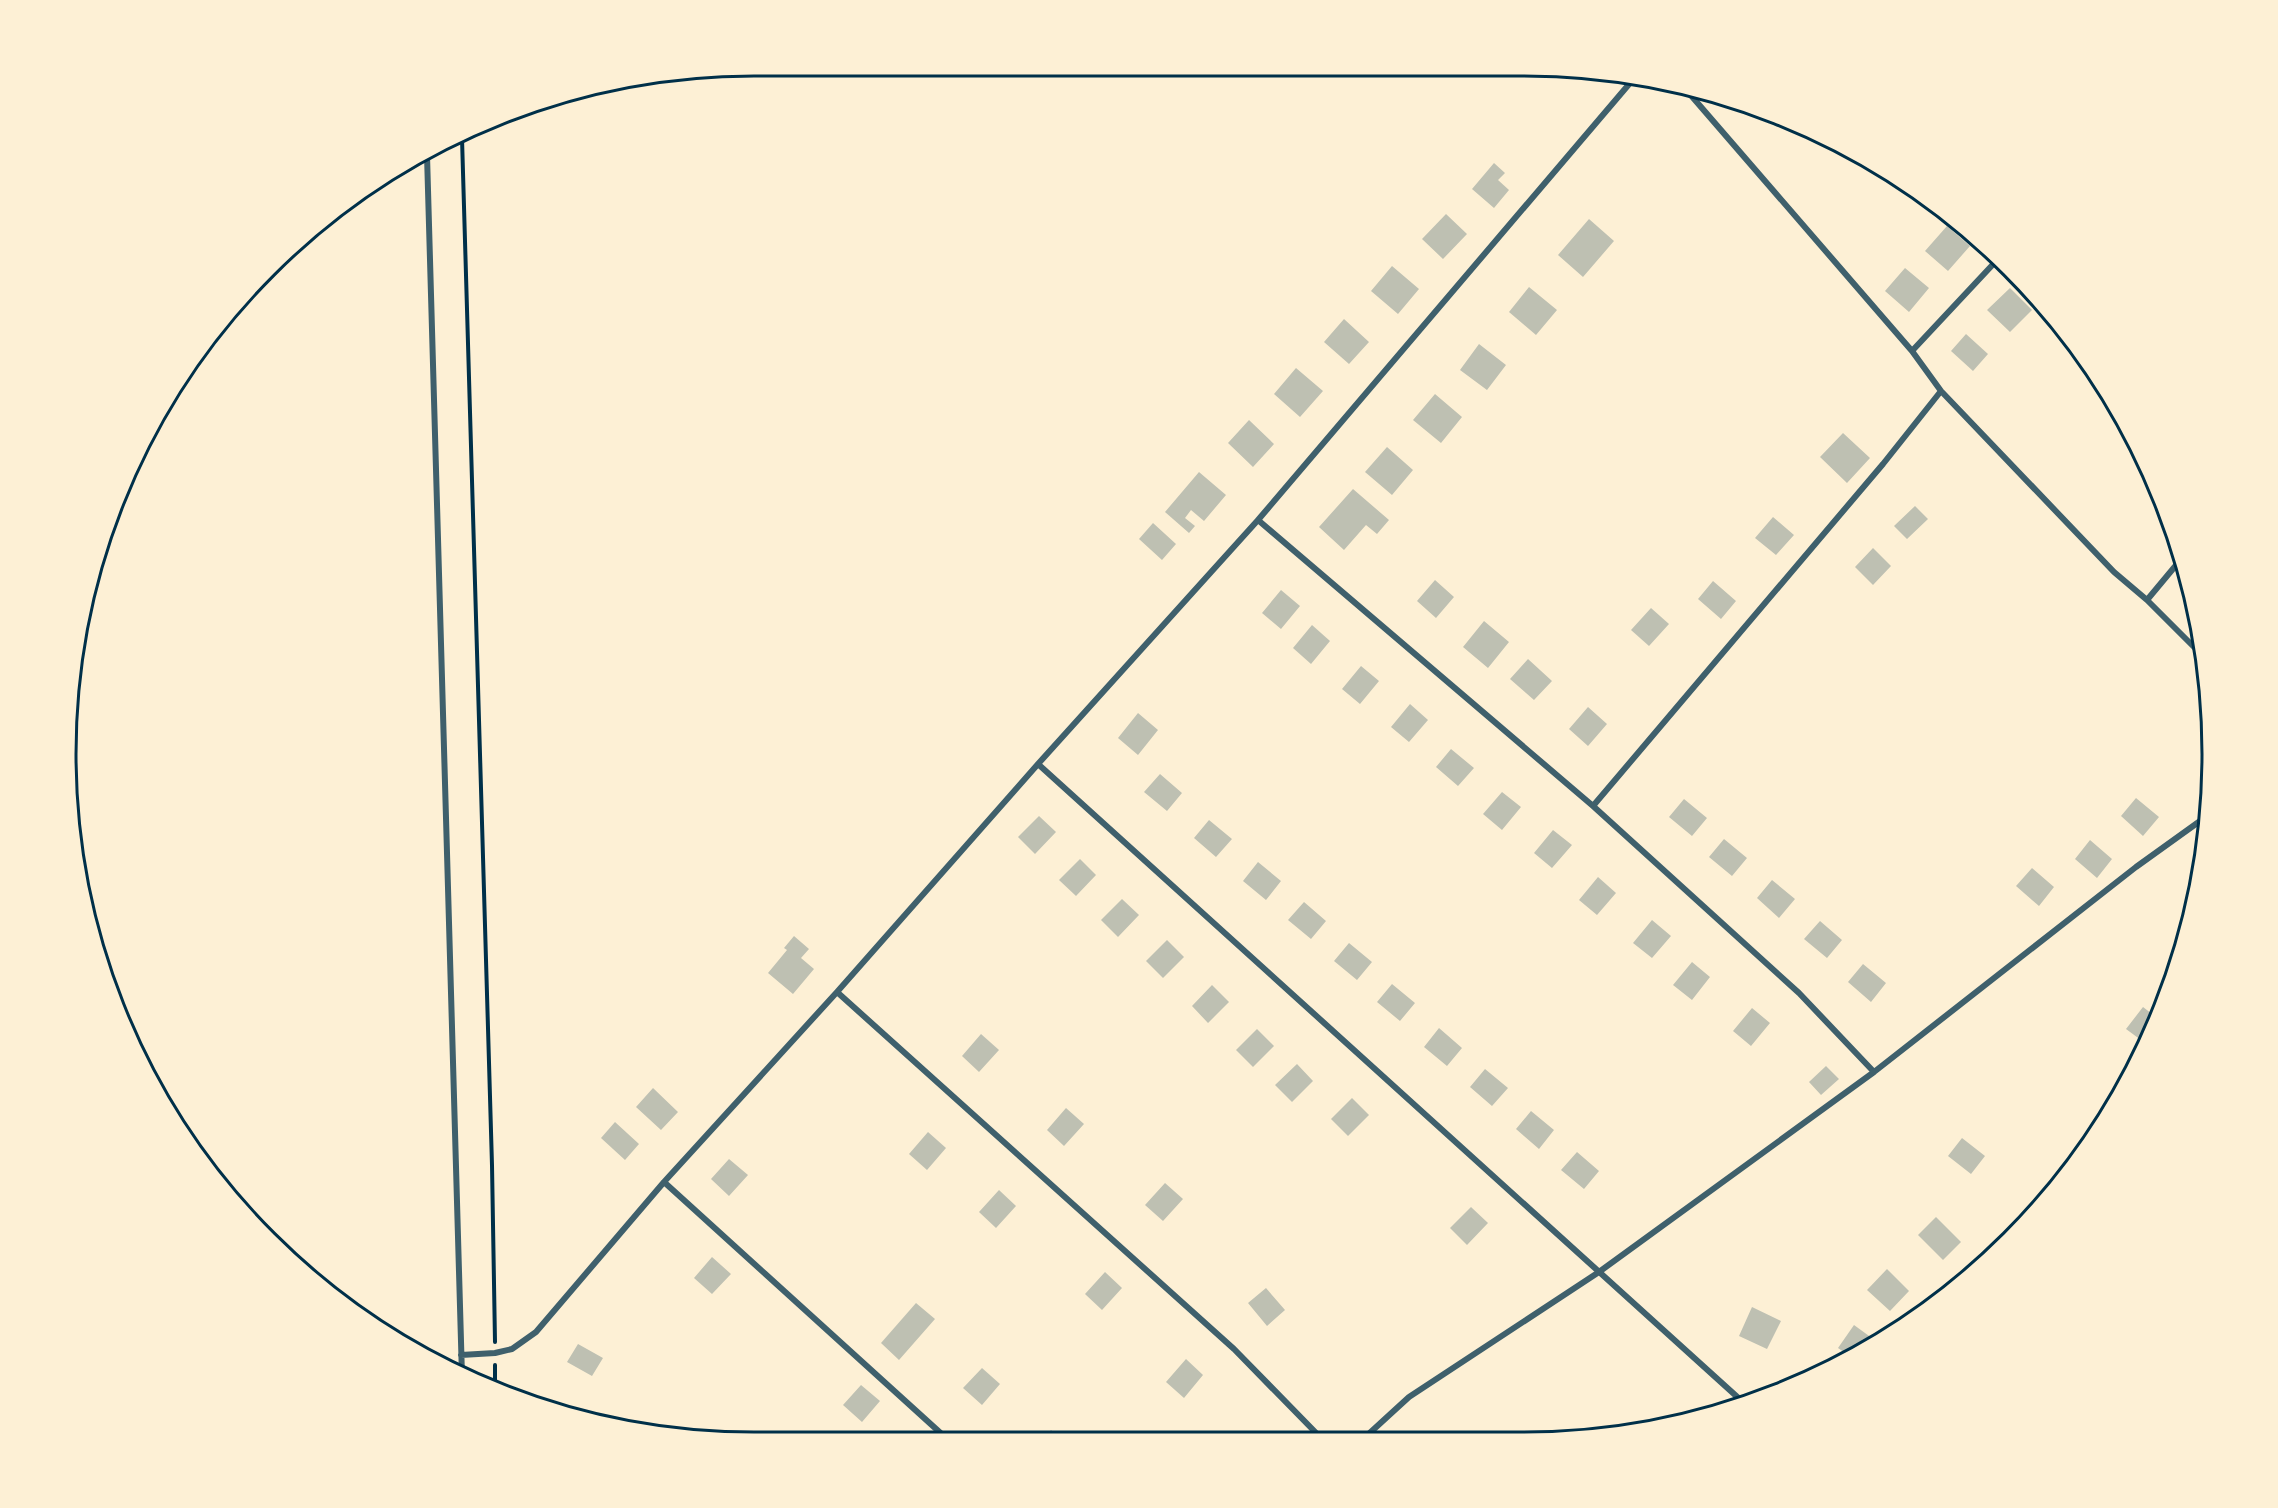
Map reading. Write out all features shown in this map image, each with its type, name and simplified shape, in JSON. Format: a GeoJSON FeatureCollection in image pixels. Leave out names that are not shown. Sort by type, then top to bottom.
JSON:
{"type":"FeatureCollection","features":[{"type":"Feature","properties":{"kind":"street"},"geometry":{"type":"LineString","coordinates":[[461,1355],[495,1353],[512,1348],[536,1332],[664,1182],[837,992],[1258,520],[1628,85]]}},
{"type":"Feature","properties":{"kind":"street"},"geometry":{"type":"LineString","coordinates":[[1693,99],[1912,351],[1941,391],[2114,572],[2147,600],[2192,645]]}},
{"type":"Feature","properties":{"kind":"street"},"geometry":{"type":"LineString","coordinates":[[427,160],[461,1365]]}},
{"type":"Feature","properties":{"kind":"street"},"geometry":{"type":"LineString","coordinates":[[1912,351],[1992,265]]}},
{"type":"Feature","properties":{"kind":"street"},"geometry":{"type":"LineString","coordinates":[[1593,806],[1883,464],[1941,391]]}},
{"type":"Feature","properties":{"kind":"street"},"geometry":{"type":"LineString","coordinates":[[1258,520],[1593,806],[1798,993],[1874,1072]]}},
{"type":"Feature","properties":{"kind":"street"},"geometry":{"type":"LineString","coordinates":[[2147,600],[2175,567]]}},
{"type":"Feature","properties":{"kind":"street"},"geometry":{"type":"LineString","coordinates":[[1038,764],[1738,1397]]}},
{"type":"Feature","properties":{"kind":"street"},"geometry":{"type":"LineString","coordinates":[[1371,1432],[1409,1396],[1599,1272],[1874,1072],[2127,875],[2198,823]]}},
{"type":"Feature","properties":{"kind":"street"},"geometry":{"type":"LineString","coordinates":[[837,992],[1234,1349],[1315,1432]]}},
{"type":"Feature","properties":{"kind":"street"},"geometry":{"type":"LineString","coordinates":[[664,1182],[939,1432]]}},
{"type":"Feature","properties":{"kind":"path"},"geometry":{"type":"LineString","coordinates":[[462,142],[492,1165],[495,1380]]}},
{"type":"Feature","properties":{"kind":"building"},"geometry":{"type":"Polygon","coordinates":[[[1494,163],[1505,173],[1498,180],[1509,190],[1494,208],[1472,189],[1494,163]]]}},
{"type":"Feature","properties":{"kind":"building"},"geometry":{"type":"Polygon","coordinates":[[[1446,214],[1467,234],[1443,259],[1422,239],[1446,214]]]}},
{"type":"Feature","properties":{"kind":"building"},"geometry":{"type":"Polygon","coordinates":[[[1589,219],[1614,241],[1583,277],[1558,255],[1589,219]]]}},
{"type":"Feature","properties":{"kind":"building"},"geometry":{"type":"Polygon","coordinates":[[[1947,226],[1970,246],[1948,271],[1925,251],[1947,226]]]}},
{"type":"Feature","properties":{"kind":"building"},"geometry":{"type":"Polygon","coordinates":[[[1392,266],[1419,289],[1398,314],[1371,291],[1392,266]]]}},
{"type":"Feature","properties":{"kind":"building"},"geometry":{"type":"Polygon","coordinates":[[[1905,268],[1929,288],[1909,312],[1885,291],[1905,268]]]}},
{"type":"Feature","properties":{"kind":"building"},"geometry":{"type":"Polygon","coordinates":[[[1529,287],[1557,310],[1536,335],[1509,312],[1529,287]]]}},
{"type":"Feature","properties":{"kind":"building"},"geometry":{"type":"Polygon","coordinates":[[[2010,288],[2032,310],[2010,332],[1987,310],[2010,288]]]}},
{"type":"Feature","properties":{"kind":"building"},"geometry":{"type":"Polygon","coordinates":[[[1344,319],[1369,342],[1349,364],[1324,342],[1344,319]]]}},
{"type":"Feature","properties":{"kind":"building"},"geometry":{"type":"Polygon","coordinates":[[[1966,334],[1988,354],[1973,371],[1951,351],[1966,334]]]}},
{"type":"Feature","properties":{"kind":"building"},"geometry":{"type":"Polygon","coordinates":[[[1479,344],[1506,365],[1487,390],[1460,370],[1479,344]]]}},
{"type":"Feature","properties":{"kind":"building"},"geometry":{"type":"Polygon","coordinates":[[[1296,368],[1323,391],[1300,417],[1274,394],[1296,368]]]}},
{"type":"Feature","properties":{"kind":"building"},"geometry":{"type":"Polygon","coordinates":[[[1435,394],[1462,417],[1441,443],[1413,420],[1435,394]]]}},
{"type":"Feature","properties":{"kind":"building"},"geometry":{"type":"Polygon","coordinates":[[[1249,420],[1274,444],[1253,467],[1228,443],[1249,420]]]}},
{"type":"Feature","properties":{"kind":"building"},"geometry":{"type":"Polygon","coordinates":[[[1843,433],[1870,458],[1847,483],[1820,457],[1843,433]]]}},
{"type":"Feature","properties":{"kind":"building"},"geometry":{"type":"Polygon","coordinates":[[[1387,447],[1413,470],[1392,495],[1365,472],[1387,447]]]}},
{"type":"Feature","properties":{"kind":"building"},"geometry":{"type":"Polygon","coordinates":[[[1199,472],[1226,495],[1204,521],[1191,510],[1185,518],[1195,526],[1189,533],[1165,512],[1199,472]]]}},
{"type":"Feature","properties":{"kind":"building"},"geometry":{"type":"Polygon","coordinates":[[[1353,489],[1389,520],[1377,534],[1366,525],[1344,550],[1319,527],[1353,489]]]}},
{"type":"Feature","properties":{"kind":"building"},"geometry":{"type":"Polygon","coordinates":[[[1915,506],[1928,519],[1907,539],[1894,526],[1915,506]]]}},
{"type":"Feature","properties":{"kind":"building"},"geometry":{"type":"Polygon","coordinates":[[[1773,517],[1794,535],[1776,555],[1755,538],[1773,517]]]}},
{"type":"Feature","properties":{"kind":"building"},"geometry":{"type":"Polygon","coordinates":[[[1153,523],[1176,544],[1162,560],[1139,539],[1153,523]]]}},
{"type":"Feature","properties":{"kind":"building"},"geometry":{"type":"Polygon","coordinates":[[[1873,548],[1891,566],[1873,585],[1855,567],[1873,548]]]}},
{"type":"Feature","properties":{"kind":"building"},"geometry":{"type":"Polygon","coordinates":[[[1435,580],[1454,597],[1436,618],[1417,601],[1435,580]]]}},
{"type":"Feature","properties":{"kind":"building"},"geometry":{"type":"Polygon","coordinates":[[[1713,581],[1736,601],[1721,619],[1698,599],[1713,581]]]}},
{"type":"Feature","properties":{"kind":"building"},"geometry":{"type":"Polygon","coordinates":[[[1281,590],[1300,606],[1281,629],[1262,613],[1281,590]]]}},
{"type":"Feature","properties":{"kind":"building"},"geometry":{"type":"Polygon","coordinates":[[[1651,608],[1669,624],[1649,646],[1631,630],[1651,608]]]}},
{"type":"Feature","properties":{"kind":"building"},"geometry":{"type":"Polygon","coordinates":[[[1484,621],[1509,642],[1488,668],[1463,647],[1484,621]]]}},
{"type":"Feature","properties":{"kind":"building"},"geometry":{"type":"Polygon","coordinates":[[[1312,625],[1330,641],[1311,664],[1293,648],[1312,625]]]}},
{"type":"Feature","properties":{"kind":"building"},"geometry":{"type":"Polygon","coordinates":[[[1528,659],[1552,681],[1534,700],[1510,679],[1528,659]]]}},
{"type":"Feature","properties":{"kind":"building"},"geometry":{"type":"Polygon","coordinates":[[[1361,666],[1379,681],[1360,704],[1342,689],[1361,666]]]}},
{"type":"Feature","properties":{"kind":"building"},"geometry":{"type":"Polygon","coordinates":[[[1410,704],[1428,720],[1409,742],[1391,727],[1410,704]]]}},
{"type":"Feature","properties":{"kind":"building"},"geometry":{"type":"Polygon","coordinates":[[[1588,707],[1607,724],[1588,746],[1569,729],[1588,707]]]}},
{"type":"Feature","properties":{"kind":"building"},"geometry":{"type":"Polygon","coordinates":[[[1138,713],[1158,730],[1138,755],[1118,738],[1138,713]]]}},
{"type":"Feature","properties":{"kind":"building"},"geometry":{"type":"Polygon","coordinates":[[[1451,749],[1474,768],[1458,786],[1436,767],[1451,749]]]}},
{"type":"Feature","properties":{"kind":"building"},"geometry":{"type":"Polygon","coordinates":[[[1160,774],[1182,793],[1167,811],[1144,792],[1160,774]]]}},
{"type":"Feature","properties":{"kind":"building"},"geometry":{"type":"Polygon","coordinates":[[[1502,792],[1521,807],[1502,830],[1483,814],[1502,792]]]}},
{"type":"Feature","properties":{"kind":"building"},"geometry":{"type":"Polygon","coordinates":[[[2136,798],[2159,817],[2143,836],[2121,816],[2136,798]]]}},
{"type":"Feature","properties":{"kind":"building"},"geometry":{"type":"Polygon","coordinates":[[[1684,799],[1707,818],[1692,836],[1669,817],[1684,799]]]}},
{"type":"Feature","properties":{"kind":"building"},"geometry":{"type":"Polygon","coordinates":[[[1039,816],[1056,832],[1035,854],[1018,837],[1039,816]]]}},
{"type":"Feature","properties":{"kind":"building"},"geometry":{"type":"Polygon","coordinates":[[[1209,820],[1232,839],[1216,857],[1194,838],[1209,820]]]}},
{"type":"Feature","properties":{"kind":"building"},"geometry":{"type":"Polygon","coordinates":[[[1553,830],[1572,845],[1552,868],[1534,853],[1553,830]]]}},
{"type":"Feature","properties":{"kind":"building"},"geometry":{"type":"Polygon","coordinates":[[[1724,839],[1747,858],[1732,876],[1709,857],[1724,839]]]}},
{"type":"Feature","properties":{"kind":"building"},"geometry":{"type":"Polygon","coordinates":[[[2090,840],[2112,859],[2097,878],[2075,859],[2090,840]]]}},
{"type":"Feature","properties":{"kind":"building"},"geometry":{"type":"Polygon","coordinates":[[[1080,859],[1096,875],[1076,896],[1059,880],[1080,859]]]}},
{"type":"Feature","properties":{"kind":"building"},"geometry":{"type":"Polygon","coordinates":[[[1258,862],[1281,881],[1266,900],[1243,881],[1258,862]]]}},
{"type":"Feature","properties":{"kind":"building"},"geometry":{"type":"Polygon","coordinates":[[[2032,868],[2054,887],[2039,906],[2016,886],[2032,868]]]}},
{"type":"Feature","properties":{"kind":"building"},"geometry":{"type":"Polygon","coordinates":[[[1598,877],[1616,893],[1597,915],[1579,900],[1598,877]]]}},
{"type":"Feature","properties":{"kind":"building"},"geometry":{"type":"Polygon","coordinates":[[[1772,880],[1795,899],[1779,918],[1757,898],[1772,880]]]}},
{"type":"Feature","properties":{"kind":"building"},"geometry":{"type":"Polygon","coordinates":[[[1122,899],[1139,915],[1118,937],[1101,920],[1122,899]]]}},
{"type":"Feature","properties":{"kind":"building"},"geometry":{"type":"Polygon","coordinates":[[[1304,902],[1326,921],[1311,939],[1288,920],[1304,902]]]}},
{"type":"Feature","properties":{"kind":"building"},"geometry":{"type":"Polygon","coordinates":[[[1652,920],[1671,936],[1652,958],[1633,943],[1652,920]]]}},
{"type":"Feature","properties":{"kind":"building"},"geometry":{"type":"Polygon","coordinates":[[[1820,921],[1842,940],[1827,958],[1804,939],[1820,921]]]}},
{"type":"Feature","properties":{"kind":"building"},"geometry":{"type":"Polygon","coordinates":[[[794,936],[809,949],[801,958],[814,969],[793,994],[768,973],[787,950],[784,948],[794,936]]]}},
{"type":"Feature","properties":{"kind":"building"},"geometry":{"type":"Polygon","coordinates":[[[1167,940],[1184,957],[1163,978],[1146,961],[1167,940]]]}},
{"type":"Feature","properties":{"kind":"building"},"geometry":{"type":"Polygon","coordinates":[[[1349,943],[1372,962],[1357,980],[1334,961],[1349,943]]]}},
{"type":"Feature","properties":{"kind":"building"},"geometry":{"type":"Polygon","coordinates":[[[1692,962],[1710,977],[1692,1000],[1673,985],[1692,962]]]}},
{"type":"Feature","properties":{"kind":"building"},"geometry":{"type":"Polygon","coordinates":[[[1863,964],[1886,983],[1871,1002],[1848,982],[1863,964]]]}},
{"type":"Feature","properties":{"kind":"building"},"geometry":{"type":"Polygon","coordinates":[[[1392,984],[1415,1003],[1400,1021],[1377,1002],[1392,984]]]}},
{"type":"Feature","properties":{"kind":"building"},"geometry":{"type":"Polygon","coordinates":[[[1212,985],[1229,1002],[1208,1023],[1192,1006],[1212,985]]]}},
{"type":"Feature","properties":{"kind":"building"},"geometry":{"type":"Polygon","coordinates":[[[2143,1007],[2150,1013],[2139,1038],[2126,1029],[2143,1007]]]}},
{"type":"Feature","properties":{"kind":"building"},"geometry":{"type":"Polygon","coordinates":[[[1752,1008],[1770,1023],[1751,1046],[1733,1031],[1752,1008]]]}},
{"type":"Feature","properties":{"kind":"building"},"geometry":{"type":"Polygon","coordinates":[[[1439,1028],[1462,1048],[1447,1066],[1424,1047],[1439,1028]]]}},
{"type":"Feature","properties":{"kind":"building"},"geometry":{"type":"Polygon","coordinates":[[[1257,1029],[1274,1046],[1253,1067],[1236,1050],[1257,1029]]]}},
{"type":"Feature","properties":{"kind":"building"},"geometry":{"type":"Polygon","coordinates":[[[981,1034],[999,1050],[979,1072],[962,1056],[981,1034]]]}},
{"type":"Feature","properties":{"kind":"building"},"geometry":{"type":"Polygon","coordinates":[[[1297,1064],[1313,1081],[1292,1102],[1275,1085],[1297,1064]]]}},
{"type":"Feature","properties":{"kind":"building"},"geometry":{"type":"Polygon","coordinates":[[[1826,1066],[1839,1079],[1821,1095],[1809,1082],[1826,1066]]]}},
{"type":"Feature","properties":{"kind":"building"},"geometry":{"type":"Polygon","coordinates":[[[1485,1069],[1508,1088],[1492,1106],[1470,1087],[1485,1069]]]}},
{"type":"Feature","properties":{"kind":"building"},"geometry":{"type":"Polygon","coordinates":[[[653,1088],[678,1112],[661,1130],[636,1107],[653,1088]]]}},
{"type":"Feature","properties":{"kind":"building"},"geometry":{"type":"Polygon","coordinates":[[[1352,1098],[1369,1115],[1348,1136],[1331,1119],[1352,1098]]]}},
{"type":"Feature","properties":{"kind":"building"},"geometry":{"type":"Polygon","coordinates":[[[1066,1108],[1084,1124],[1064,1146],[1047,1130],[1066,1108]]]}},
{"type":"Feature","properties":{"kind":"building"},"geometry":{"type":"Polygon","coordinates":[[[1531,1111],[1554,1130],[1539,1149],[1516,1129],[1531,1111]]]}},
{"type":"Feature","properties":{"kind":"building"},"geometry":{"type":"Polygon","coordinates":[[[615,1122],[639,1144],[625,1160],[601,1138],[615,1122]]]}},
{"type":"Feature","properties":{"kind":"building"},"geometry":{"type":"Polygon","coordinates":[[[928,1132],[946,1148],[927,1170],[909,1154],[928,1132]]]}},
{"type":"Feature","properties":{"kind":"building"},"geometry":{"type":"Polygon","coordinates":[[[1962,1138],[1985,1156],[1971,1174],[1948,1156],[1962,1138]]]}},
{"type":"Feature","properties":{"kind":"building"},"geometry":{"type":"Polygon","coordinates":[[[1577,1152],[1599,1171],[1584,1189],[1561,1170],[1577,1152]]]}},
{"type":"Feature","properties":{"kind":"building"},"geometry":{"type":"Polygon","coordinates":[[[729,1159],[748,1175],[729,1196],[711,1179],[729,1159]]]}},
{"type":"Feature","properties":{"kind":"building"},"geometry":{"type":"Polygon","coordinates":[[[1165,1183],[1183,1199],[1163,1221],[1145,1205],[1165,1183]]]}},
{"type":"Feature","properties":{"kind":"building"},"geometry":{"type":"Polygon","coordinates":[[[999,1190],[1016,1206],[996,1228],[979,1212],[999,1190]]]}},
{"type":"Feature","properties":{"kind":"building"},"geometry":{"type":"Polygon","coordinates":[[[1471,1207],[1488,1223],[1467,1245],[1450,1228],[1471,1207]]]}},
{"type":"Feature","properties":{"kind":"building"},"geometry":{"type":"Polygon","coordinates":[[[1936,1217],[1961,1242],[1943,1260],[1918,1235],[1936,1217]]]}},
{"type":"Feature","properties":{"kind":"building"},"geometry":{"type":"Polygon","coordinates":[[[712,1257],[731,1274],[712,1294],[694,1278],[712,1257]]]}},
{"type":"Feature","properties":{"kind":"building"},"geometry":{"type":"Polygon","coordinates":[[[1887,1269],[1909,1291],[1890,1311],[1867,1290],[1887,1269]]]}},
{"type":"Feature","properties":{"kind":"building"},"geometry":{"type":"Polygon","coordinates":[[[1105,1272],[1122,1288],[1102,1310],[1085,1294],[1105,1272]]]}},
{"type":"Feature","properties":{"kind":"building"},"geometry":{"type":"Polygon","coordinates":[[[1266,1288],[1285,1310],[1267,1326],[1248,1303],[1266,1288]]]}},
{"type":"Feature","properties":{"kind":"building"},"geometry":{"type":"Polygon","coordinates":[[[916,1303],[935,1319],[899,1360],[881,1343],[916,1303]]]}},
{"type":"Feature","properties":{"kind":"building"},"geometry":{"type":"Polygon","coordinates":[[[1752,1307],[1781,1321],[1767,1349],[1739,1336],[1752,1307]]]}},
{"type":"Feature","properties":{"kind":"building"},"geometry":{"type":"Polygon","coordinates":[[[1854,1325],[1870,1337],[1843,1352],[1838,1348],[1854,1325]]]}},
{"type":"Feature","properties":{"kind":"building"},"geometry":{"type":"Polygon","coordinates":[[[578,1344],[603,1358],[592,1376],[567,1362],[578,1344]]]}},
{"type":"Feature","properties":{"kind":"building"},"geometry":{"type":"Polygon","coordinates":[[[1186,1359],[1203,1375],[1184,1398],[1166,1382],[1186,1359]]]}},
{"type":"Feature","properties":{"kind":"building"},"geometry":{"type":"Polygon","coordinates":[[[982,1368],[1000,1384],[982,1405],[963,1388],[982,1368]]]}},
{"type":"Feature","properties":{"kind":"building"},"geometry":{"type":"Polygon","coordinates":[[[861,1385],[880,1401],[862,1422],[843,1405],[861,1385]]]}}]}
